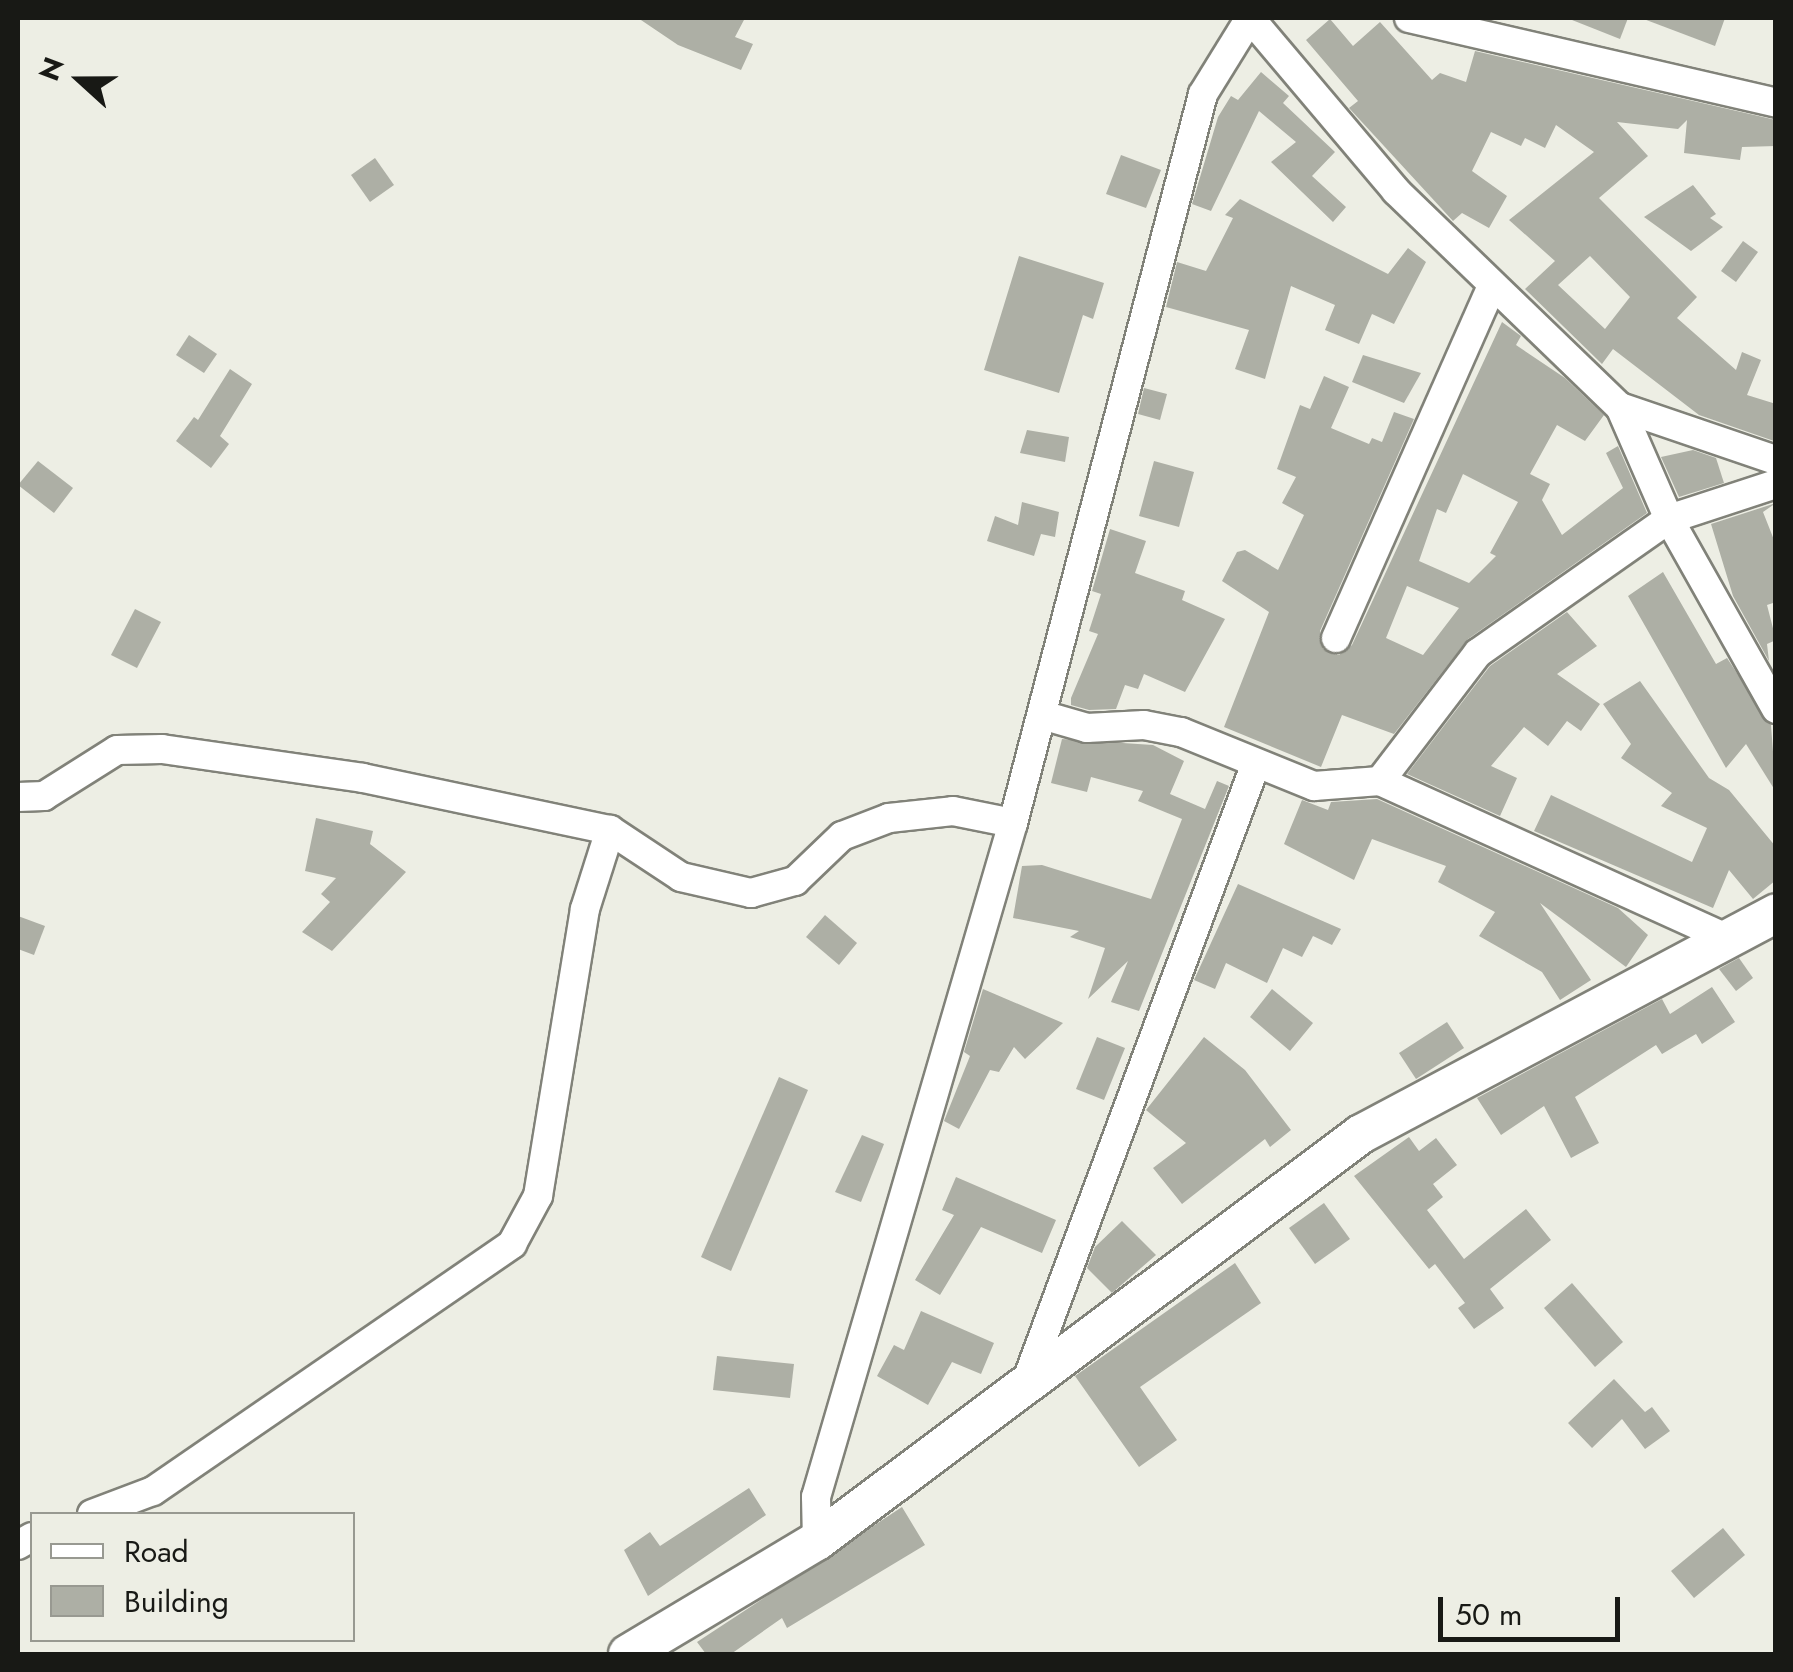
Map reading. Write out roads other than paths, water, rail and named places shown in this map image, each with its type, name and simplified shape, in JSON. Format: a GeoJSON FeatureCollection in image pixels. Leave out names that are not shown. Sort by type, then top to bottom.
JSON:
{"type":"FeatureCollection","features":[{"type":"Feature","properties":{"kind":"street"},"geometry":{"type":"LineString","coordinates":[[817,1541],[816,1497],[1014,822],[1203,94],[1250,18],[1396,191],[1491,288],[1620,408],[1669,519],[1776,708]]}},
{"type":"Feature","properties":{"kind":"street"},"geometry":{"type":"LineString","coordinates":[[1409,18],[1776,103]]}},
{"type":"Feature","properties":{"kind":"street"},"geometry":{"type":"LineString","coordinates":[[1336,638],[1491,288]]}},
{"type":"Feature","properties":{"kind":"street"},"geometry":{"type":"LineString","coordinates":[[1620,408],[1776,460]]}},
{"type":"Feature","properties":{"kind":"street"},"geometry":{"type":"LineString","coordinates":[[1380,781],[1478,653],[1669,519],[1776,484]]}},
{"type":"Feature","properties":{"kind":"street"},"geometry":{"type":"LineString","coordinates":[[1042,716],[1087,728],[1144,725],[1180,732],[1256,766],[1314,786],[1380,781],[1730,940]]}},
{"type":"Feature","properties":{"kind":"street"},"geometry":{"type":"LineString","coordinates":[[18,797],[44,796],[116,750],[162,749],[364,778],[610,830],[682,877],[751,893],[795,881],[842,836],[889,818],[953,811],[1014,822]]}},
{"type":"Feature","properties":{"kind":"street"},"geometry":{"type":"LineString","coordinates":[[1023,1392],[1256,766]]}},
{"type":"Feature","properties":{"kind":"street"},"geometry":{"type":"LineString","coordinates":[[97,1512],[153,1491],[512,1244],[538,1196],[585,909],[610,830]]}},
{"type":"Feature","properties":{"kind":"street"},"geometry":{"type":"LineString","coordinates":[[628,1654],[817,1541],[1023,1392],[1361,1134],[1776,913]]}}]}
